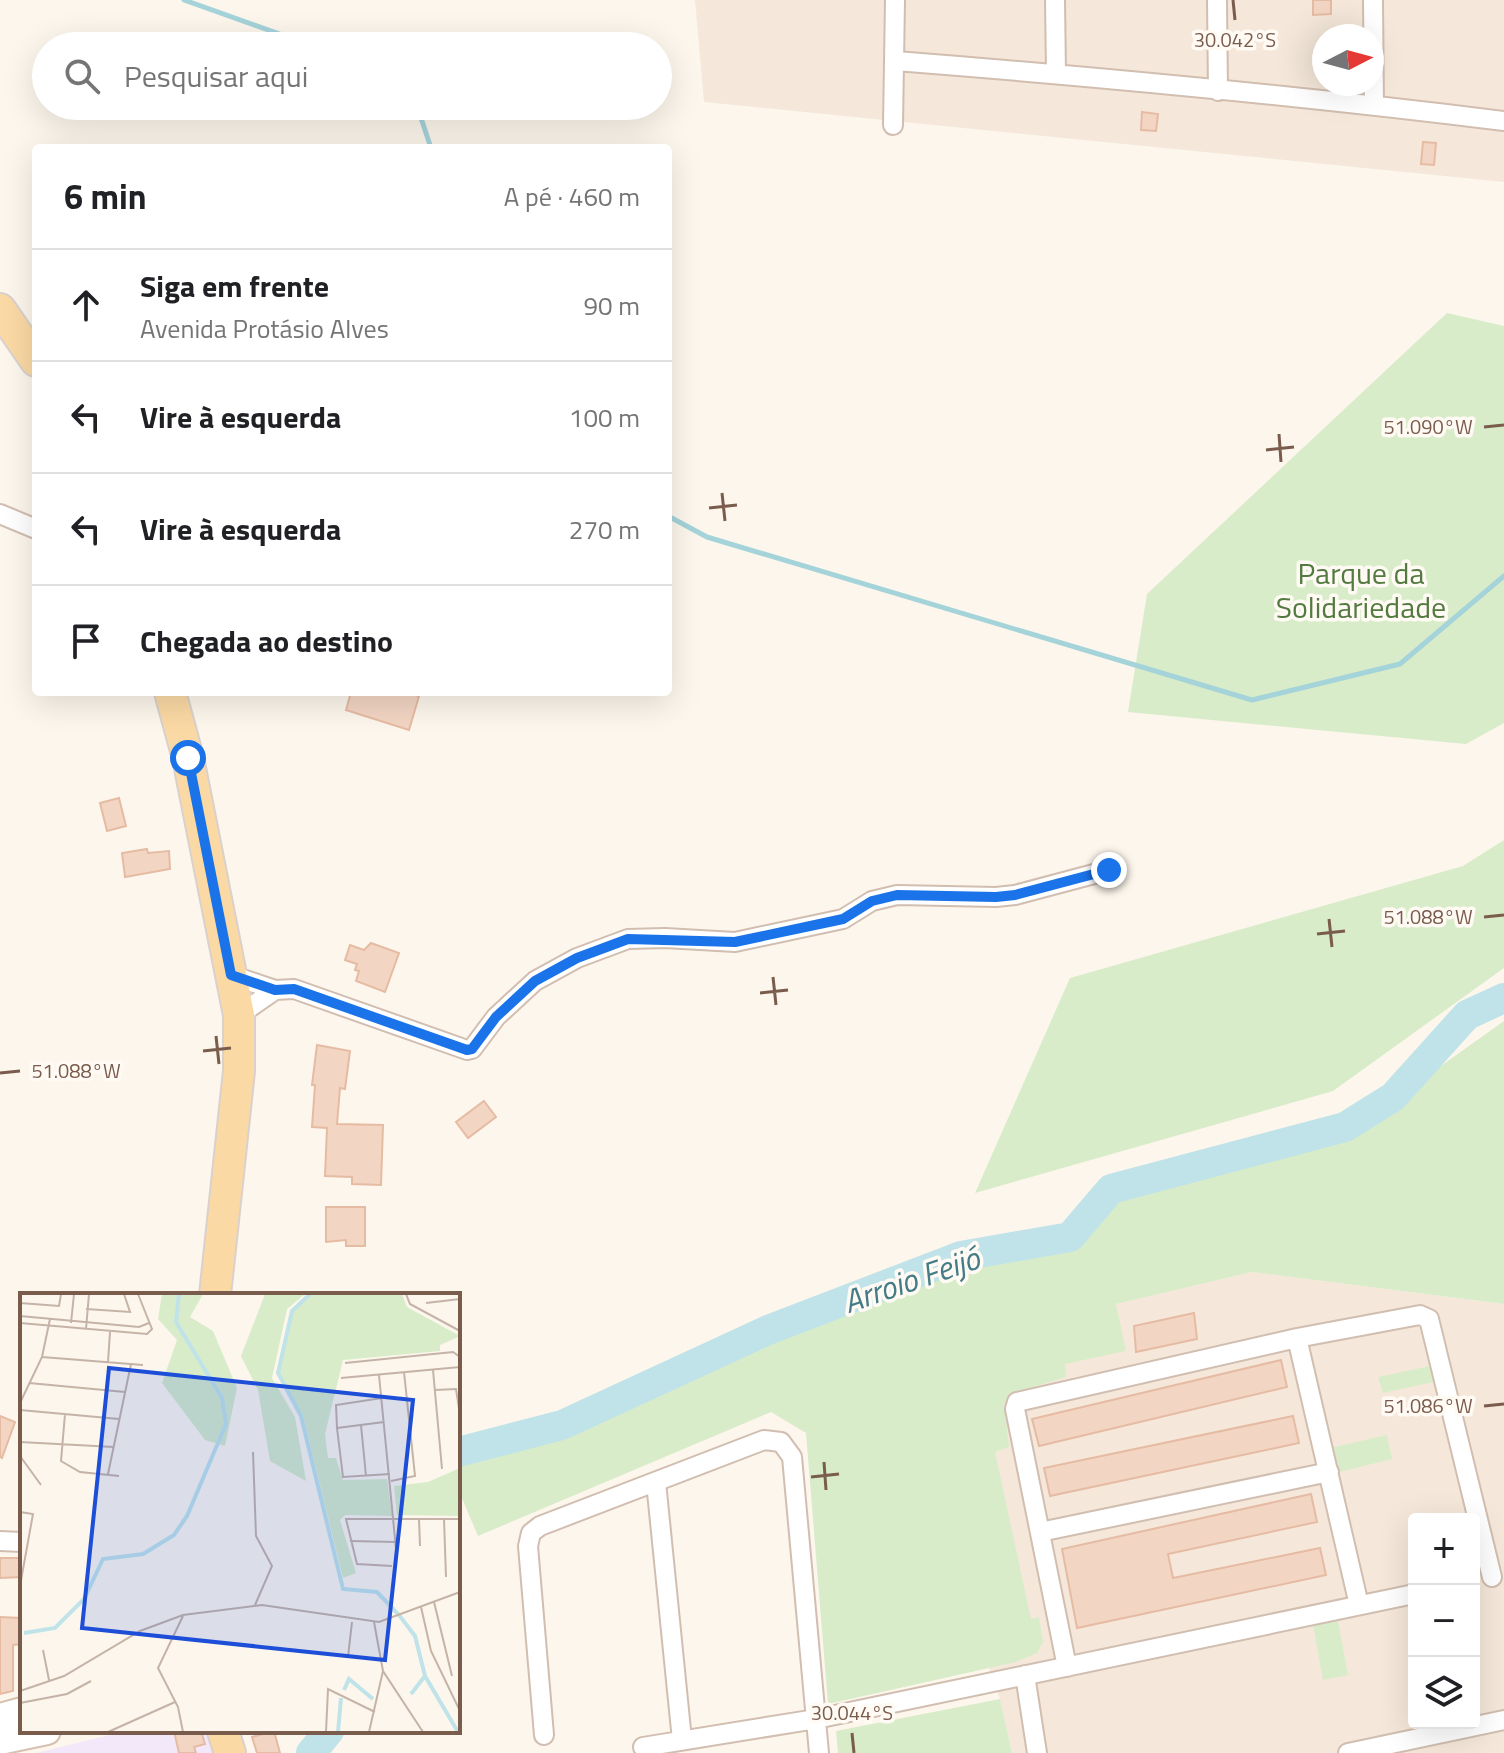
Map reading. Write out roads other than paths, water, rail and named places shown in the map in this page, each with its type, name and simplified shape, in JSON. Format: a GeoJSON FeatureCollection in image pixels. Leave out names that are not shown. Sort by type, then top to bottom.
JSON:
{"type":"FeatureCollection","features":[{"type":"Feature","properties":{"kind":"main road"},"geometry":{"type":"LineString","coordinates":[[0,309],[32,355]]}},
{"type":"Feature","properties":{"kind":"main road"},"geometry":{"type":"LineString","coordinates":[[171,696],[188,758],[239,1015],[239,1071],[215,1293]]}},
{"type":"Feature","properties":{"kind":"main road"},"geometry":{"type":"LineString","coordinates":[[0,1717],[20,1712]]}},
{"type":"Feature","properties":{"kind":"main road"},"geometry":{"type":"LineString","coordinates":[[0,1741],[38,1733]]}},
{"type":"Feature","properties":{"kind":"main road"},"geometry":{"type":"LineString","coordinates":[[224,1733],[230,1753]]}},
{"type":"Feature","properties":{"kind":"street"},"geometry":{"type":"LineString","coordinates":[[893,125],[895,0]]}},
{"type":"Feature","properties":{"kind":"street"},"geometry":{"type":"LineString","coordinates":[[1055,0],[1056,74]]}},
{"type":"Feature","properties":{"kind":"street"},"geometry":{"type":"LineString","coordinates":[[1217,0],[1218,91]]}},
{"type":"Feature","properties":{"kind":"street"},"geometry":{"type":"LineString","coordinates":[[1373,0],[1374,105]]}},
{"type":"Feature","properties":{"kind":"street"},"geometry":{"type":"LineString","coordinates":[[896,61],[1374,105],[1504,121]]}},
{"type":"Feature","properties":{"kind":"street"},"geometry":{"type":"LineString","coordinates":[[0,514],[32,527]]}},
{"type":"Feature","properties":{"kind":"street"},"geometry":{"type":"LineString","coordinates":[[231,975],[275,990],[294,989],[467,1050],[472,1049],[496,1017],[535,981],[577,958],[628,939],[735,942],[843,919],[872,901],[897,895],[1015,895],[1109,870]]}},
{"type":"Feature","properties":{"kind":"street"},"geometry":{"type":"LineString","coordinates":[[239,1015],[275,990]]}},
{"type":"Feature","properties":{"kind":"street"},"geometry":{"type":"LineString","coordinates":[[1067,1667],[1015,1409],[1017,1402],[1297,1338],[1420,1315],[1429,1319],[1490,1577]]}},
{"type":"Feature","properties":{"kind":"street"},"geometry":{"type":"LineString","coordinates":[[1297,1338],[1359,1605]]}},
{"type":"Feature","properties":{"kind":"street"},"geometry":{"type":"LineString","coordinates":[[544,1735],[528,1546],[531,1533],[540,1526],[764,1440],[781,1442],[792,1457],[819,1753]]}},
{"type":"Feature","properties":{"kind":"street"},"geometry":{"type":"LineString","coordinates":[[1040,1532],[1329,1472]]}},
{"type":"Feature","properties":{"kind":"street"},"geometry":{"type":"LineString","coordinates":[[656,1482],[682,1740]]}},
{"type":"Feature","properties":{"kind":"street"},"geometry":{"type":"LineString","coordinates":[[0,1541],[20,1542]]}},
{"type":"Feature","properties":{"kind":"street"},"geometry":{"type":"LineString","coordinates":[[643,1747],[816,1719],[1408,1595]]}},
{"type":"Feature","properties":{"kind":"street"},"geometry":{"type":"LineString","coordinates":[[1025,1675],[1037,1753]]}},
{"type":"Feature","properties":{"kind":"street"},"geometry":{"type":"LineString","coordinates":[[1348,1753],[1504,1720]]}},
{"type":"Feature","properties":{"kind":"waterway"},"geometry":{"type":"LineString","coordinates":[[184,0],[274,32]]}},
{"type":"Feature","properties":{"kind":"waterway"},"geometry":{"type":"LineString","coordinates":[[422,120],[430,144]]}},
{"type":"Feature","properties":{"kind":"waterway"},"geometry":{"type":"LineString","coordinates":[[672,518],[707,537],[1252,700],[1400,664],[1504,576]]}},
{"type":"Feature","properties":{"kind":"waterway","name":"Arroio Feijó"},"geometry":{"type":"LineString","coordinates":[[460,1451],[562,1425],[768,1330],[961,1256],[1070,1237],[1111,1189],[1345,1127],[1393,1097],[1467,1015],[1504,998]]}},
{"type":"Feature","properties":{"kind":"waterway","name":"Arroio Feijó"},"geometry":{"type":"LineString","coordinates":[[311,1753],[327,1733]]}},
{"type":"Feature","properties":{"kind":"park label","name":"Parque da Solidariedade"},"geometry":{"type":"Point","coordinates":[1361,590]}}]}
